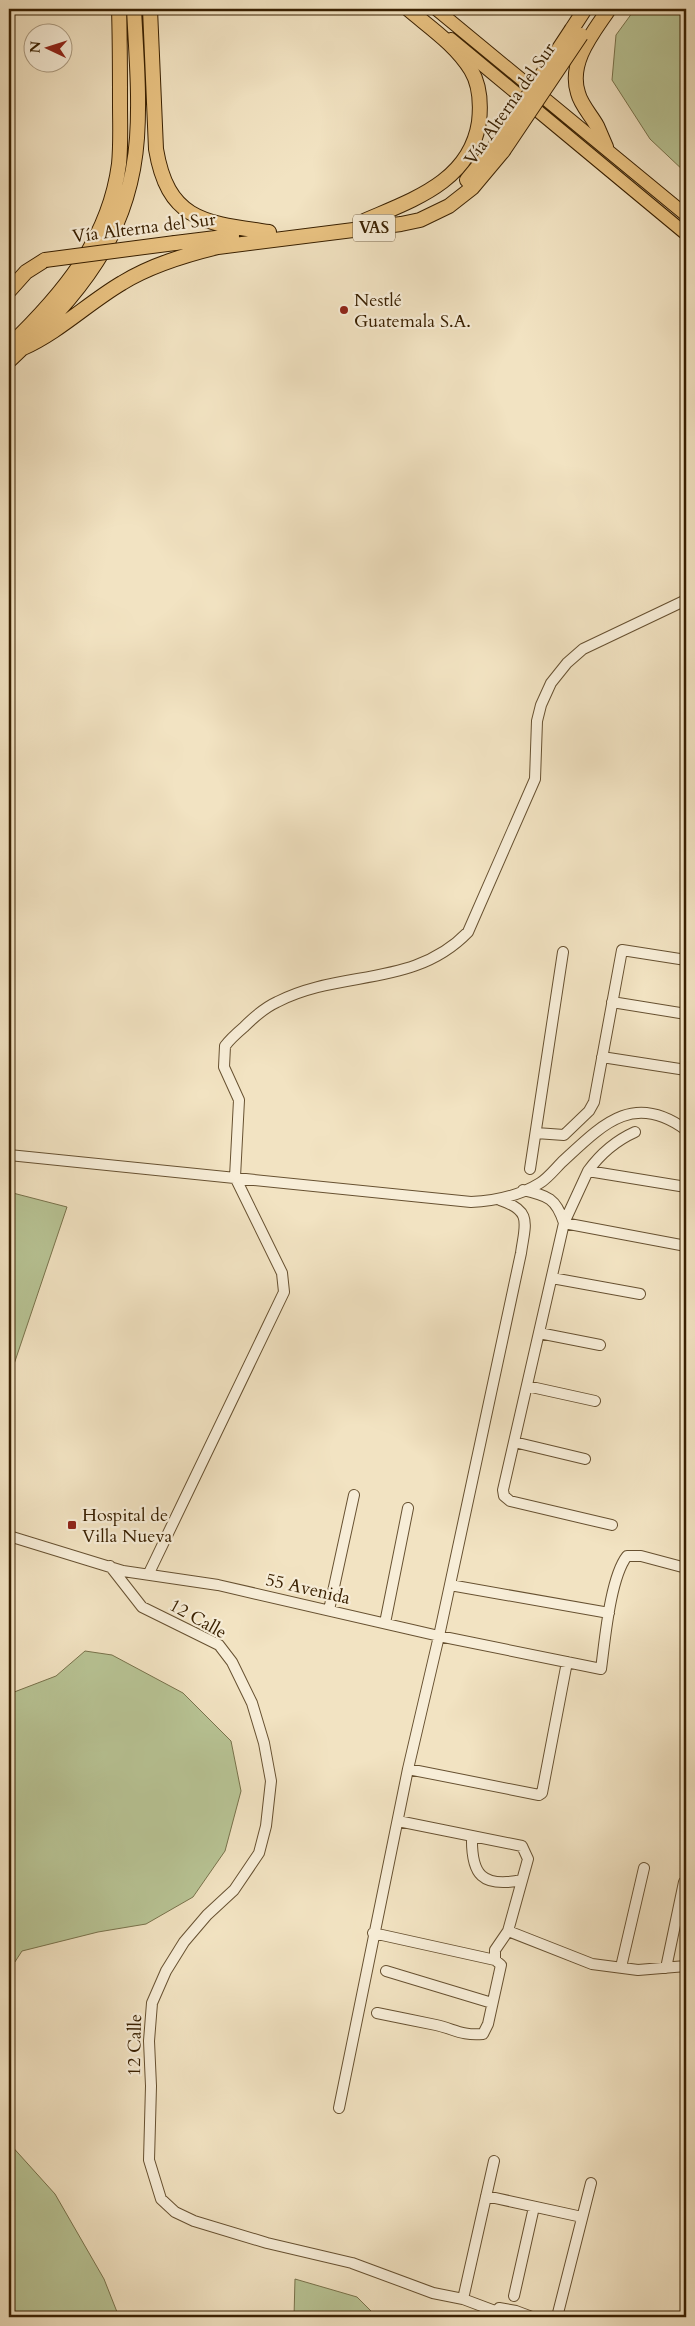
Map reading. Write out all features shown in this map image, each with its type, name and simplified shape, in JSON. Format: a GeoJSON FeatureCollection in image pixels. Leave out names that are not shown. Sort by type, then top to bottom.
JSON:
{"type":"FeatureCollection","features":[{"type":"Feature","properties":{"kind":"highway"},"geometry":{"type":"LineString","coordinates":[[9,346],[51,304],[77,271],[96,237],[114,188],[120,144],[119,9]]}},
{"type":"Feature","properties":{"kind":"highway"},"geometry":{"type":"LineString","coordinates":[[9,361],[75,293],[90,274],[115,230],[127,195],[137,136],[134,9]]}},
{"type":"Feature","properties":{"kind":"highway"},"geometry":{"type":"LineString","coordinates":[[137,101],[143,62],[144,9]]}},
{"type":"Feature","properties":{"kind":"highway"},"geometry":{"type":"LineString","coordinates":[[150,9],[156,149],[159,168],[170,193],[184,209],[205,220],[269,232]]}},
{"type":"Feature","properties":{"kind":"highway"},"geometry":{"type":"LineString","coordinates":[[364,221],[420,197],[448,179],[467,155],[478,128],[479,95],[471,70],[459,54],[408,9]]}},
{"type":"Feature","properties":{"kind":"highway","name":"Vía Alterna del Sur"},"geometry":{"type":"LineString","coordinates":[[577,32],[586,9]]}},
{"type":"Feature","properties":{"kind":"highway","name":"Vía Alterna del Sur"},"geometry":{"type":"LineString","coordinates":[[23,348],[42,340],[122,283],[142,272],[193,254],[218,247],[400,224],[434,214],[472,188],[577,32],[598,9]]}},
{"type":"Feature","properties":{"kind":"highway"},"geometry":{"type":"LineString","coordinates":[[606,147],[597,126],[578,94],[576,70],[582,50],[608,9]]}},
{"type":"Feature","properties":{"kind":"highway","name":"Vía Alterna del Sur"},"geometry":{"type":"LineString","coordinates":[[9,291],[26,272],[46,260],[398,216],[429,206],[466,182],[499,148]]}},
{"type":"Feature","properties":{"kind":"main road"},"geometry":{"type":"LineString","coordinates":[[415,9],[686,234]]}},
{"type":"Feature","properties":{"kind":"main road"},"geometry":{"type":"LineString","coordinates":[[436,9],[606,147],[686,215]]}},
{"type":"Feature","properties":{"kind":"street"},"geometry":{"type":"LineString","coordinates":[[149,1573],[284,1292],[282,1273],[235,1177],[239,1100],[229,1080],[223,1061],[225,1046],[258,1013],[278,1001],[311,990],[375,977],[426,963],[458,942],[468,932],[535,779],[537,720],[541,704],[551,683],[567,663],[583,649],[686,600]]}},
{"type":"Feature","properties":{"kind":"street"},"geometry":{"type":"LineString","coordinates":[[536,1133],[564,1135],[589,1112],[594,1102],[622,950],[686,960]]}},
{"type":"Feature","properties":{"kind":"street"},"geometry":{"type":"LineString","coordinates":[[530,1168],[563,952]]}},
{"type":"Feature","properties":{"kind":"street"},"geometry":{"type":"LineString","coordinates":[[612,1002],[686,1014]]}},
{"type":"Feature","properties":{"kind":"street"},"geometry":{"type":"LineString","coordinates":[[602,1057],[686,1070]]}},
{"type":"Feature","properties":{"kind":"street"},"geometry":{"type":"LineString","coordinates":[[9,1156],[471,1202],[500,1200],[541,1183],[600,1128],[641,1111],[669,1118],[686,1130]]}},
{"type":"Feature","properties":{"kind":"street"},"geometry":{"type":"LineString","coordinates":[[612,1525],[510,1501],[504,1496],[503,1490],[564,1222],[588,1171],[599,1156],[618,1140],[636,1132]]}},
{"type":"Feature","properties":{"kind":"street"},"geometry":{"type":"LineString","coordinates":[[588,1171],[686,1187]]}},
{"type":"Feature","properties":{"kind":"street"},"geometry":{"type":"LineString","coordinates":[[524,1190],[552,1200],[559,1207],[564,1222]]}},
{"type":"Feature","properties":{"kind":"street"},"geometry":{"type":"LineString","coordinates":[[339,2108],[373,1933],[521,1253],[525,1224],[521,1211],[516,1205],[500,1200]]}},
{"type":"Feature","properties":{"kind":"street"},"geometry":{"type":"LineString","coordinates":[[564,1222],[686,1246]]}},
{"type":"Feature","properties":{"kind":"street"},"geometry":{"type":"LineString","coordinates":[[552,1278],[640,1294]]}},
{"type":"Feature","properties":{"kind":"street"},"geometry":{"type":"LineString","coordinates":[[539,1333],[600,1344]]}},
{"type":"Feature","properties":{"kind":"street"},"geometry":{"type":"LineString","coordinates":[[527,1386],[595,1401]]}},
{"type":"Feature","properties":{"kind":"street"},"geometry":{"type":"LineString","coordinates":[[514,1442],[585,1459]]}},
{"type":"Feature","properties":{"kind":"street"},"geometry":{"type":"LineString","coordinates":[[329,1610],[354,1495]]}},
{"type":"Feature","properties":{"kind":"street"},"geometry":{"type":"LineString","coordinates":[[385,1623],[408,1508]]}},
{"type":"Feature","properties":{"kind":"street","name":"55 Avenida"},"geometry":{"type":"LineString","coordinates":[[9,1536],[123,1571],[149,1573],[218,1585],[439,1636],[601,1669],[609,1613]]}},
{"type":"Feature","properties":{"kind":"street"},"geometry":{"type":"LineString","coordinates":[[450,1585],[609,1613],[621,1564],[627,1556],[641,1556],[686,1568]]}},
{"type":"Feature","properties":{"kind":"street","name":"12 Calle"},"geometry":{"type":"LineString","coordinates":[[110,1566],[142,1607],[219,1645],[232,1662],[252,1703],[264,1743],[271,1781],[266,1826],[258,1853],[234,1890],[207,1915],[184,1942],[166,1971],[152,2003],[149,2041],[151,2086],[149,2160],[161,2199],[175,2212],[194,2221],[267,2244],[352,2264],[433,2293],[463,2299],[511,2317]]}},
{"type":"Feature","properties":{"kind":"street"},"geometry":{"type":"LineString","coordinates":[[408,1769],[539,1795],[542,1793],[567,1662]]}},
{"type":"Feature","properties":{"kind":"street"},"geometry":{"type":"LineString","coordinates":[[398,1821],[522,1846],[528,1859],[508,1931],[496,1950],[495,1960]]}},
{"type":"Feature","properties":{"kind":"street"},"geometry":{"type":"LineString","coordinates":[[472,1836],[472,1854],[479,1874],[486,1880],[496,1883],[522,1880]]}},
{"type":"Feature","properties":{"kind":"street"},"geometry":{"type":"LineString","coordinates":[[621,1967],[644,1868]]}},
{"type":"Feature","properties":{"kind":"street"},"geometry":{"type":"LineString","coordinates":[[666,1968],[684,1882]]}},
{"type":"Feature","properties":{"kind":"street"},"geometry":{"type":"LineString","coordinates":[[508,1931],[592,1964],[638,1970],[686,1966]]}},
{"type":"Feature","properties":{"kind":"street"},"geometry":{"type":"LineString","coordinates":[[373,1933],[495,1960],[501,1965],[488,2024],[483,2034],[471,2035],[377,2013]]}},
{"type":"Feature","properties":{"kind":"street"},"geometry":{"type":"LineString","coordinates":[[386,1971],[492,2003]]}},
{"type":"Feature","properties":{"kind":"street"},"geometry":{"type":"LineString","coordinates":[[463,2299],[494,2161]]}},
{"type":"Feature","properties":{"kind":"street"},"geometry":{"type":"LineString","coordinates":[[557,2317],[591,2183]]}},
{"type":"Feature","properties":{"kind":"street"},"geometry":{"type":"LineString","coordinates":[[486,2196],[582,2217]]}},
{"type":"Feature","properties":{"kind":"street"},"geometry":{"type":"LineString","coordinates":[[514,2296],[534,2206]]}},
{"type":"Feature","properties":{"kind":"street"},"geometry":{"type":"LineString","coordinates":[[493,2310],[508,2309],[532,2317]]}},
{"type":"Feature","properties":{"kind":"green space"},"geometry":{"type":"Polygon","coordinates":[[[635,9],[686,9],[686,173],[650,139],[612,80],[616,35],[635,9]]]}},
{"type":"Feature","properties":{"kind":"green space"},"geometry":{"type":"Polygon","coordinates":[[[9,1192],[67,1207],[9,1379],[9,1192]]]}},
{"type":"Feature","properties":{"kind":"green space"},"geometry":{"type":"Polygon","coordinates":[[[85,1651],[112,1655],[183,1693],[231,1741],[241,1791],[225,1851],[193,1897],[146,1924],[98,1932],[22,1951],[9,1971],[9,1694],[56,1676],[85,1651]]]}},
{"type":"Feature","properties":{"kind":"green space"},"geometry":{"type":"Polygon","coordinates":[[[9,2143],[55,2194],[104,2279],[119,2317],[9,2317],[9,2143]]]}},
{"type":"Feature","properties":{"kind":"green space"},"geometry":{"type":"Polygon","coordinates":[[[295,2279],[357,2297],[377,2317],[294,2317],[295,2279]]]}},
{"type":"Feature","properties":{"kind":"place","name":"Nestlé Guatemala S.A."},"geometry":{"type":"Point","coordinates":[344,310]}},
{"type":"Feature","properties":{"kind":"place","name":"Hospital de Villa Nueva"},"geometry":{"type":"Point","coordinates":[72,1525]}}]}
